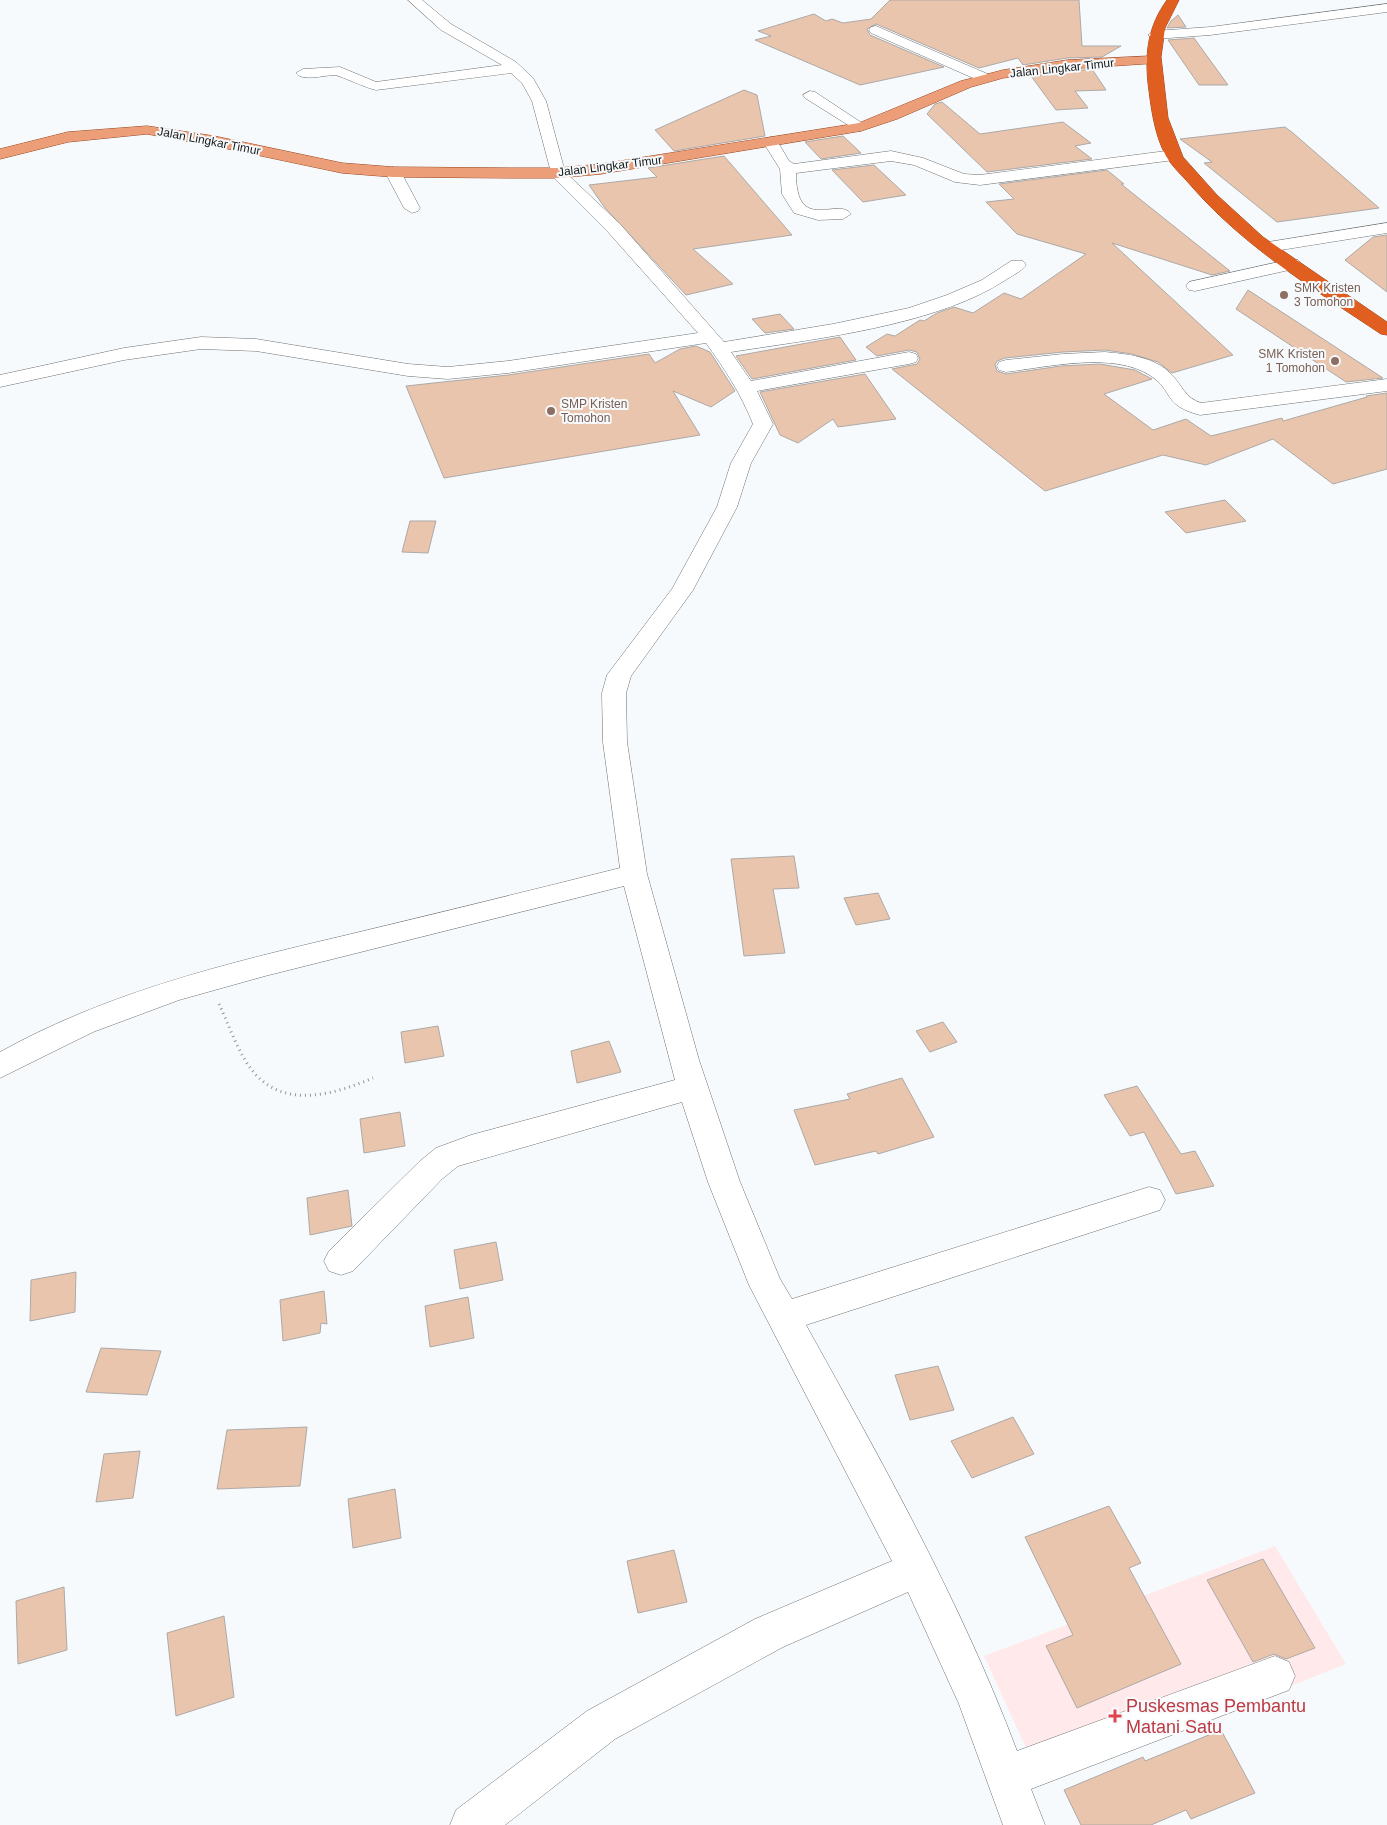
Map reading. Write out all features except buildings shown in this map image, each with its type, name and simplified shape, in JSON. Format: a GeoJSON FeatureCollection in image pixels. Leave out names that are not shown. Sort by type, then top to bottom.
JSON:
{"type":"FeatureCollection","features":[{"type":"Feature","properties":{"kind":"highway"},"geometry":{"type":"LineString","coordinates":[[1173,0],[1162,14],[1155,35],[1153,60],[1158,108],[1174,155],[1202,191],[1233,221],[1387,330]]}},
{"type":"Feature","properties":{"kind":"main road","name":"Jalan Lingkar Timur"},"geometry":{"type":"LineString","coordinates":[[0,154],[68,137],[147,130],[214,141],[342,168],[393,172],[558,173],[601,169],[860,127],[897,115],[965,84],[985,78],[1046,67],[1153,60]]}},
{"type":"Feature","properties":{"kind":"street"},"geometry":{"type":"LineString","coordinates":[[414,0],[446,26],[487,49],[515,68],[528,81],[539,101],[558,173],[614,228],[715,343],[745,388],[763,424],[741,462],[727,507],[701,558],[682,590],[623,669],[614,693],[615,742],[634,874],[693,1087],[724,1182],[766,1285],[917,1569],[978,1700],[1024,1825]]}},
{"type":"Feature","properties":{"kind":"street"},"geometry":{"type":"LineString","coordinates":[[1155,35],[1387,8]]}},
{"type":"Feature","properties":{"kind":"street"},"geometry":{"type":"LineString","coordinates":[[876,30],[985,78]]}},
{"type":"Feature","properties":{"kind":"street"},"geometry":{"type":"LineString","coordinates":[[303,73],[340,71],[362,82],[376,86],[515,68]]}},
{"type":"Feature","properties":{"kind":"street"},"geometry":{"type":"LineString","coordinates":[[810,94],[860,127]]}},
{"type":"Feature","properties":{"kind":"street"},"geometry":{"type":"LineString","coordinates":[[770,142],[783,164],[788,168],[891,156],[918,162],[961,179],[980,180],[1174,155]]}},
{"type":"Feature","properties":{"kind":"street"},"geometry":{"type":"LineString","coordinates":[[788,168],[788,188],[794,202],[804,213],[822,217],[843,214]]}},
{"type":"Feature","properties":{"kind":"street"},"geometry":{"type":"LineString","coordinates":[[393,172],[412,208]]}},
{"type":"Feature","properties":{"kind":"street"},"geometry":{"type":"LineString","coordinates":[[1268,247],[1387,228]]}},
{"type":"Feature","properties":{"kind":"street"},"geometry":{"type":"LineString","coordinates":[[1195,286],[1292,264]]}},
{"type":"Feature","properties":{"kind":"street"},"geometry":{"type":"LineString","coordinates":[[0,381],[124,354],[201,343],[256,345],[408,370],[448,373],[715,343],[876,321],[922,308],[994,281],[1017,265]]}},
{"type":"Feature","properties":{"kind":"street"},"geometry":{"type":"LineString","coordinates":[[745,388],[910,358]]}},
{"type":"Feature","properties":{"kind":"street"},"geometry":{"type":"LineString","coordinates":[[1006,366],[1079,359],[1129,361],[1158,372],[1183,404],[1200,409],[1387,385]]}},
{"type":"Feature","properties":{"kind":"street"},"geometry":{"type":"LineString","coordinates":[[0,1066],[25,1050],[79,1026],[176,989],[634,874]]}},
{"type":"Feature","properties":{"kind":"street"},"geometry":{"type":"LineString","coordinates":[[341,1261],[431,1170],[447,1157],[471,1148],[693,1087]]}},
{"type":"Feature","properties":{"kind":"street"},"geometry":{"type":"LineString","coordinates":[[784,1317],[1149,1200]]}},
{"type":"Feature","properties":{"kind":"street"},"geometry":{"type":"LineString","coordinates":[[471,1825],[601,1725],[769,1633],[917,1569]]}},
{"type":"Feature","properties":{"kind":"street"},"geometry":{"type":"LineString","coordinates":[[1006,1775],[1035,1767],[1275,1676]]}},
{"type":"Feature","properties":{"kind":"path"},"geometry":{"type":"LineString","coordinates":[[209,981],[236,1041],[257,1076],[274,1090],[290,1094],[317,1095],[343,1091],[373,1078]]}},
{"type":"Feature","properties":{"kind":"shaded area","name":"Puskesmas Pembantu Matani Satu"},"geometry":{"type":"Polygon","coordinates":[[[1275,1546],[1346,1664],[1043,1785],[984,1656],[1275,1546]]]}},
{"type":"Feature","properties":{"kind":"place","name":"SMK Kristen 3 Tomohon"},"geometry":{"type":"Point","coordinates":[1284,295]}},
{"type":"Feature","properties":{"kind":"place","name":"SMK Kristen 1 Tomohon"},"geometry":{"type":"Point","coordinates":[1335,361]}},
{"type":"Feature","properties":{"kind":"place","name":"SMP Kristen Tomohon"},"geometry":{"type":"Point","coordinates":[551,411]}},
{"type":"Feature","properties":{"kind":"place","name":"Puskesmas Pembantu Matani Satu"},"geometry":{"type":"Point","coordinates":[1115,1716]}}]}
